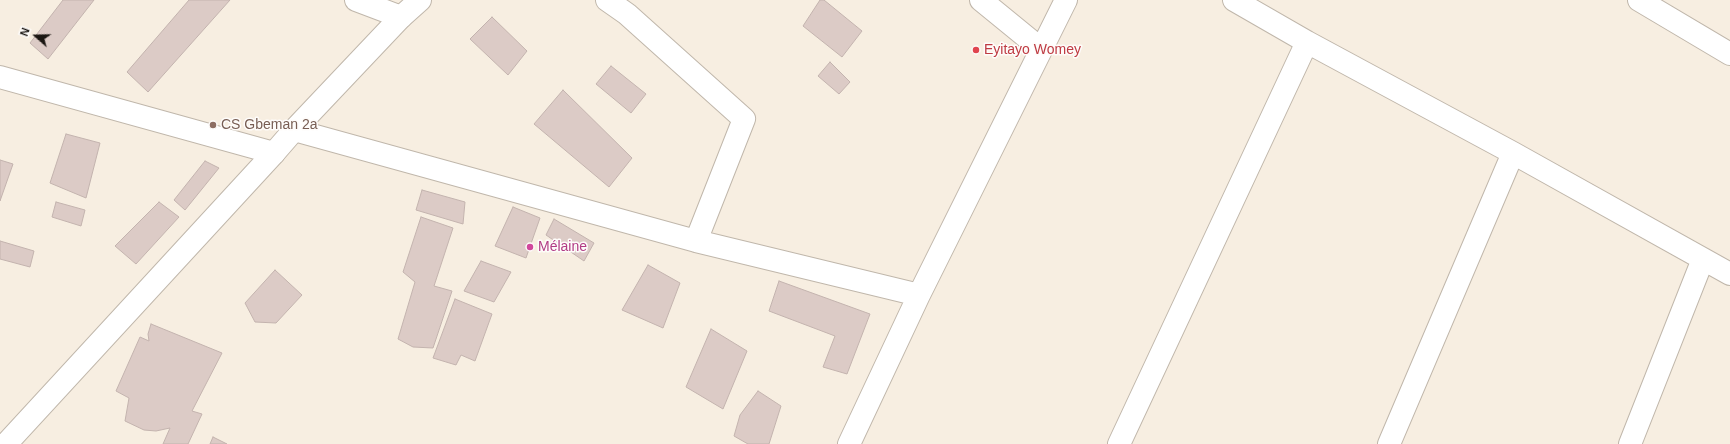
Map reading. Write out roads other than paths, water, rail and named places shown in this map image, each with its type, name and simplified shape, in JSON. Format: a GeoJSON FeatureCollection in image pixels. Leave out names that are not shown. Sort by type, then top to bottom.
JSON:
{"type":"FeatureCollection","features":[{"type":"Feature","properties":{"kind":"street"},"geometry":{"type":"LineString","coordinates":[[356,0],[401,17]]}},
{"type":"Feature","properties":{"kind":"street"},"geometry":{"type":"LineString","coordinates":[[6,444],[274,154],[294,130],[401,17],[420,0]]}},
{"type":"Feature","properties":{"kind":"street"},"geometry":{"type":"LineString","coordinates":[[607,0],[628,14],[744,119],[696,240]]}},
{"type":"Feature","properties":{"kind":"street"},"geometry":{"type":"LineString","coordinates":[[981,0],[1041,49]]}},
{"type":"Feature","properties":{"kind":"street"},"geometry":{"type":"LineString","coordinates":[[849,444],[920,295],[1066,0]]}},
{"type":"Feature","properties":{"kind":"street"},"geometry":{"type":"LineString","coordinates":[[1234,0],[1307,42],[1513,153],[1730,274]]}},
{"type":"Feature","properties":{"kind":"street"},"geometry":{"type":"LineString","coordinates":[[1639,0],[1730,54]]}},
{"type":"Feature","properties":{"kind":"street"},"geometry":{"type":"LineString","coordinates":[[1118,444],[1307,42]]}},
{"type":"Feature","properties":{"kind":"street"},"geometry":{"type":"LineString","coordinates":[[0,77],[274,154]]}},
{"type":"Feature","properties":{"kind":"street"},"geometry":{"type":"LineString","coordinates":[[294,130],[696,240],[920,295]]}},
{"type":"Feature","properties":{"kind":"street"},"geometry":{"type":"LineString","coordinates":[[1389,444],[1513,153]]}},
{"type":"Feature","properties":{"kind":"street"},"geometry":{"type":"LineString","coordinates":[[1630,444],[1703,259]]}},
{"type":"Feature","properties":{"kind":"place","name":"Eyitayo Womey"},"geometry":{"type":"Point","coordinates":[976,50]}},
{"type":"Feature","properties":{"kind":"place","name":"CS Gbeman 2a"},"geometry":{"type":"Point","coordinates":[213,125]}},
{"type":"Feature","properties":{"kind":"place","name":"Mélaine"},"geometry":{"type":"Point","coordinates":[530,247]}}]}
